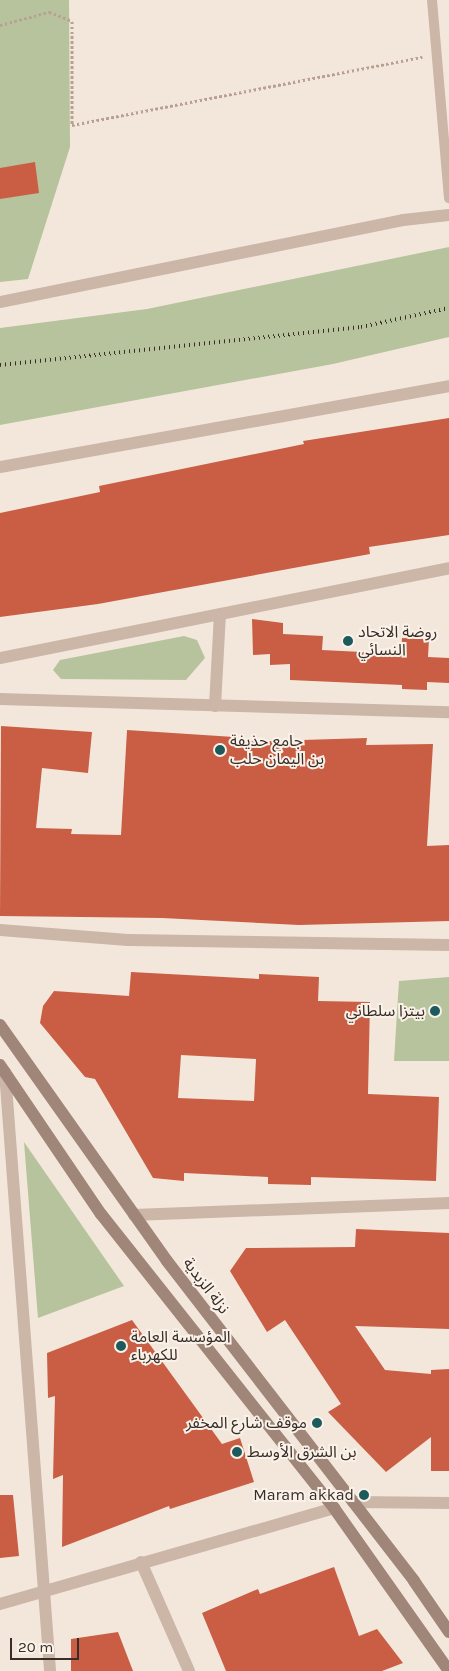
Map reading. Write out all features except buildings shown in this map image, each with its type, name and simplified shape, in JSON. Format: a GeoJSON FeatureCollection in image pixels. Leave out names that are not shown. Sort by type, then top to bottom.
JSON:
{"type":"FeatureCollection","features":[{"type":"Feature","properties":{"kind":"main road","name":"نزلة الزبدية"},"geometry":{"type":"LineString","coordinates":[[0,1025],[134,1215],[353,1502],[449,1632]]}},
{"type":"Feature","properties":{"kind":"main road"},"geometry":{"type":"LineString","coordinates":[[3,1068],[101,1214],[334,1508],[449,1671]]}},
{"type":"Feature","properties":{"kind":"street"},"geometry":{"type":"LineString","coordinates":[[0,302],[403,220],[449,215]]}},
{"type":"Feature","properties":{"kind":"street"},"geometry":{"type":"LineString","coordinates":[[0,467],[449,386]]}},
{"type":"Feature","properties":{"kind":"street"},"geometry":{"type":"LineString","coordinates":[[0,658],[449,568]]}},
{"type":"Feature","properties":{"kind":"street"},"geometry":{"type":"LineString","coordinates":[[215,706],[220,614]]}},
{"type":"Feature","properties":{"kind":"street"},"geometry":{"type":"LineString","coordinates":[[0,699],[449,712]]}},
{"type":"Feature","properties":{"kind":"street"},"geometry":{"type":"LineString","coordinates":[[0,930],[128,940],[449,945]]}},
{"type":"Feature","properties":{"kind":"street"},"geometry":{"type":"LineString","coordinates":[[3,1068],[50,1671]]}},
{"type":"Feature","properties":{"kind":"street"},"geometry":{"type":"LineString","coordinates":[[134,1215],[449,1203]]}},
{"type":"Feature","properties":{"kind":"street"},"geometry":{"type":"LineString","coordinates":[[353,1502],[449,1503]]}},
{"type":"Feature","properties":{"kind":"street"},"geometry":{"type":"LineString","coordinates":[[0,1604],[334,1508]]}},
{"type":"Feature","properties":{"kind":"street"},"geometry":{"type":"LineString","coordinates":[[141,1562],[189,1671]]}},
{"type":"Feature","properties":{"kind":"lane"},"geometry":{"type":"LineString","coordinates":[[432,0],[449,198]]}},
{"type":"Feature","properties":{"kind":"path"},"geometry":{"type":"LineString","coordinates":[[0,25],[49,12],[72,22],[72,125],[438,54]]}},
{"type":"Feature","properties":{"kind":"green space"},"geometry":{"type":"Polygon","coordinates":[[[0,0],[69,0],[70,147],[28,279],[0,282],[0,0]]]}},
{"type":"Feature","properties":{"kind":"green space"},"geometry":{"type":"Polygon","coordinates":[[[449,247],[449,337],[333,364],[0,425],[0,328],[147,309],[449,247]]]}},
{"type":"Feature","properties":{"kind":"green space"},"geometry":{"type":"Polygon","coordinates":[[[184,636],[197,640],[205,658],[186,680],[61,679],[53,670],[60,660],[184,636]]]}},
{"type":"Feature","properties":{"kind":"green space"},"geometry":{"type":"Polygon","coordinates":[[[449,977],[449,1061],[394,1061],[399,981],[449,977]]]}},
{"type":"Feature","properties":{"kind":"green space"},"geometry":{"type":"Polygon","coordinates":[[[24,1142],[124,1286],[38,1318],[24,1142]]]}},
{"type":"Feature","properties":{"kind":"railway"},"geometry":{"type":"LineString","coordinates":[[0,365],[361,327],[449,308]]}},
{"type":"Feature","properties":{"kind":"place","name":"روضة الاتحاد النسائي"},"geometry":{"type":"Point","coordinates":[348,641]}},
{"type":"Feature","properties":{"kind":"place","name":"جامع حذيفة بن اليمان حلب"},"geometry":{"type":"Point","coordinates":[220,750]}},
{"type":"Feature","properties":{"kind":"place","name":"بيتزا سلطاني"},"geometry":{"type":"Point","coordinates":[435,1011]}},
{"type":"Feature","properties":{"kind":"place","name":"المؤسسة العامة للكهرباء"},"geometry":{"type":"Point","coordinates":[121,1346]}},
{"type":"Feature","properties":{"kind":"place","name":"موقف شارع المخفر"},"geometry":{"type":"Point","coordinates":[317,1423]}},
{"type":"Feature","properties":{"kind":"place","name":"بن الشرق الأوسط"},"geometry":{"type":"Point","coordinates":[237,1452]}},
{"type":"Feature","properties":{"kind":"place","name":"Maram akkad"},"geometry":{"type":"Point","coordinates":[364,1495]}}]}
